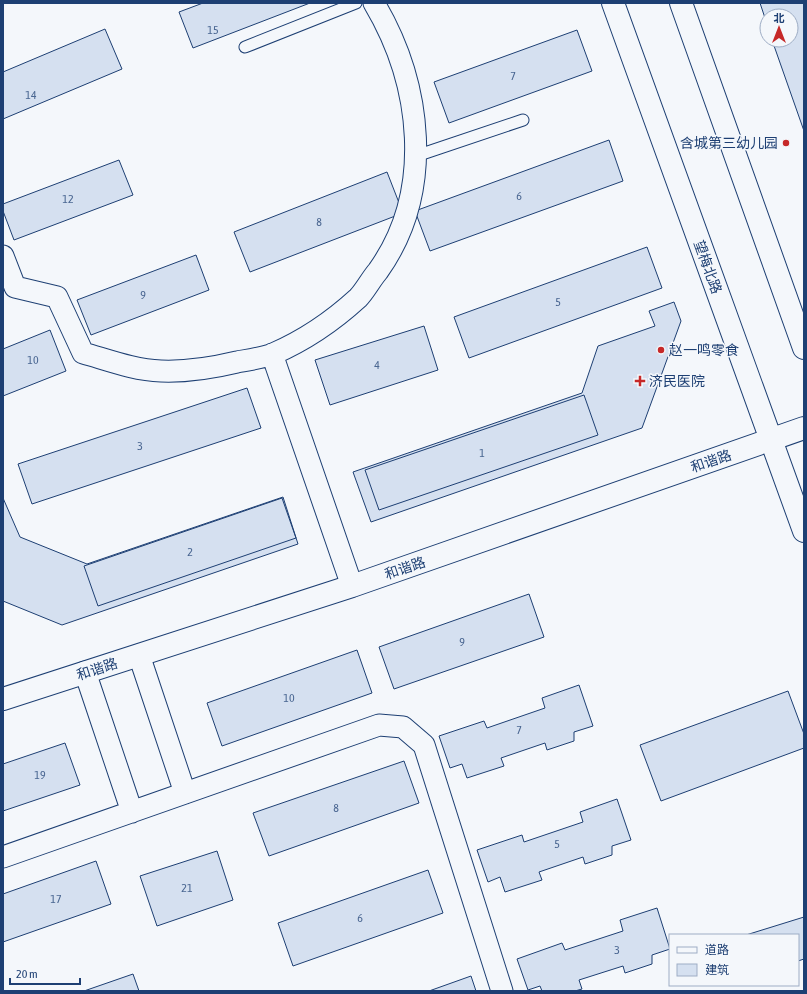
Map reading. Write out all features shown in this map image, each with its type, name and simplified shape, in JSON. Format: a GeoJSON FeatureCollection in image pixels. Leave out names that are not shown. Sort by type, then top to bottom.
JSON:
{"type":"FeatureCollection","features":[{"type":"Feature","properties":{"kind":"main road","name":"望梅北路"},"geometry":{"type":"LineString","coordinates":[[612,3],[804,531]]}},
{"type":"Feature","properties":{"kind":"main road"},"geometry":{"type":"LineString","coordinates":[[681,3],[804,348]]}},
{"type":"Feature","properties":{"kind":"main road","name":"和谐路"},"geometry":{"type":"LineString","coordinates":[[3,699],[352,586],[804,428]]}},
{"type":"Feature","properties":{"kind":"street"},"geometry":{"type":"LineString","coordinates":[[3,256],[15,287],[57,297],[83,353],[120,364],[160,371],[208,369],[272,354],[318,329],[358,297],[389,255],[401,229],[411,197],[416,156],[415,116],[406,74],[388,26],[374,3]]}},
{"type":"Feature","properties":{"kind":"street"},"geometry":{"type":"LineString","coordinates":[[272,354],[352,586]]}},
{"type":"Feature","properties":{"kind":"street"},"geometry":{"type":"LineString","coordinates":[[139,655],[186,793]]}},
{"type":"Feature","properties":{"kind":"street"},"geometry":{"type":"LineString","coordinates":[[85,672],[132,812]]}},
{"type":"Feature","properties":{"kind":"street"},"geometry":{"type":"LineString","coordinates":[[3,858],[379,724],[403,727],[424,745],[502,991]]}},
{"type":"Feature","properties":{"kind":"lane"},"geometry":{"type":"LineString","coordinates":[[245,47],[356,3]]}},
{"type":"Feature","properties":{"kind":"lane"},"geometry":{"type":"LineString","coordinates":[[416,156],[523,120]]}},
{"type":"Feature","properties":{"kind":"building"},"geometry":{"type":"Polygon","coordinates":[[[203,3],[310,3],[193,48],[179,12],[203,3]]]}},
{"type":"Feature","properties":{"kind":"building"},"geometry":{"type":"Polygon","coordinates":[[[760,3],[804,3],[804,131],[775,48],[799,48],[799,8],[762,8],[760,3]]]}},
{"type":"Feature","properties":{"kind":"building"},"geometry":{"type":"Polygon","coordinates":[[[105,29],[122,69],[3,119],[3,72],[105,29]]]}},
{"type":"Feature","properties":{"kind":"building"},"geometry":{"type":"Polygon","coordinates":[[[577,30],[592,71],[449,123],[434,82],[577,30]]]}},
{"type":"Feature","properties":{"kind":"building"},"geometry":{"type":"Polygon","coordinates":[[[609,140],[623,181],[430,251],[415,211],[609,140]]]}},
{"type":"Feature","properties":{"kind":"building"},"geometry":{"type":"Polygon","coordinates":[[[119,160],[133,195],[14,240],[3,211],[3,204],[119,160]]]}},
{"type":"Feature","properties":{"kind":"building"},"geometry":{"type":"Polygon","coordinates":[[[387,172],[403,213],[250,272],[234,232],[387,172]]]}},
{"type":"Feature","properties":{"kind":"building"},"geometry":{"type":"Polygon","coordinates":[[[647,247],[662,288],[469,358],[454,317],[647,247]]]}},
{"type":"Feature","properties":{"kind":"building"},"geometry":{"type":"Polygon","coordinates":[[[196,255],[209,290],[91,335],[77,300],[196,255]]]}},
{"type":"Feature","properties":{"kind":"building"},"geometry":{"type":"Polygon","coordinates":[[[674,302],[681,321],[642,428],[371,522],[353,472],[582,393],[598,346],[655,326],[649,311],[674,302]]]}},
{"type":"Feature","properties":{"kind":"building"},"geometry":{"type":"Polygon","coordinates":[[[424,326],[438,370],[330,405],[315,360],[424,326]]]}},
{"type":"Feature","properties":{"kind":"building"},"geometry":{"type":"Polygon","coordinates":[[[50,330],[66,371],[3,396],[3,349],[50,330]]]}},
{"type":"Feature","properties":{"kind":"building"},"geometry":{"type":"Polygon","coordinates":[[[247,388],[261,428],[32,504],[18,464],[247,388]]]}},
{"type":"Feature","properties":{"kind":"building"},"geometry":{"type":"Polygon","coordinates":[[[584,395],[598,435],[379,510],[365,470],[584,395]]]}},
{"type":"Feature","properties":{"kind":"building"},"geometry":{"type":"Polygon","coordinates":[[[283,497],[298,544],[62,625],[3,601],[3,498],[20,537],[87,564],[283,497]]]}},
{"type":"Feature","properties":{"kind":"building"},"geometry":{"type":"Polygon","coordinates":[[[282,498],[296,538],[98,606],[84,566],[282,498]]]}},
{"type":"Feature","properties":{"kind":"building"},"geometry":{"type":"Polygon","coordinates":[[[529,594],[544,637],[394,689],[379,647],[529,594]]]}},
{"type":"Feature","properties":{"kind":"building"},"geometry":{"type":"Polygon","coordinates":[[[357,650],[372,693],[222,746],[207,703],[357,650]]]}},
{"type":"Feature","properties":{"kind":"building"},"geometry":{"type":"Polygon","coordinates":[[[579,685],[593,726],[574,732],[574,741],[547,750],[545,743],[501,758],[504,766],[467,778],[462,764],[450,768],[439,736],[484,721],[487,728],[545,708],[542,698],[579,685]]]}},
{"type":"Feature","properties":{"kind":"building"},"geometry":{"type":"Polygon","coordinates":[[[788,691],[804,734],[804,748],[661,801],[640,745],[788,691]]]}},
{"type":"Feature","properties":{"kind":"building"},"geometry":{"type":"Polygon","coordinates":[[[65,743],[80,785],[3,811],[3,764],[65,743]]]}},
{"type":"Feature","properties":{"kind":"building"},"geometry":{"type":"Polygon","coordinates":[[[404,761],[419,803],[269,856],[253,813],[404,761]]]}},
{"type":"Feature","properties":{"kind":"building"},"geometry":{"type":"Polygon","coordinates":[[[617,799],[631,840],[612,846],[612,855],[585,864],[583,857],[539,872],[542,880],[505,892],[500,877],[488,882],[477,850],[522,835],[524,842],[583,822],[580,812],[617,799]]]}},
{"type":"Feature","properties":{"kind":"building"},"geometry":{"type":"Polygon","coordinates":[[[217,851],[233,900],[157,926],[140,876],[217,851]]]}},
{"type":"Feature","properties":{"kind":"building"},"geometry":{"type":"Polygon","coordinates":[[[96,861],[111,904],[3,942],[3,894],[96,861]]]}},
{"type":"Feature","properties":{"kind":"building"},"geometry":{"type":"Polygon","coordinates":[[[428,870],[443,913],[293,966],[278,923],[428,870]]]}},
{"type":"Feature","properties":{"kind":"building"},"geometry":{"type":"Polygon","coordinates":[[[657,908],[669,949],[652,955],[652,964],[625,973],[623,966],[579,980],[582,989],[575,991],[542,991],[540,986],[528,990],[517,959],[562,943],[565,950],[623,931],[620,920],[657,908]]]}},
{"type":"Feature","properties":{"kind":"building"},"geometry":{"type":"Polygon","coordinates":[[[804,917],[804,959],[799,961],[799,934],[749,934],[804,917]]]}},
{"type":"Feature","properties":{"kind":"building"},"geometry":{"type":"Polygon","coordinates":[[[133,974],[139,991],[84,991],[133,974]]]}},
{"type":"Feature","properties":{"kind":"building"},"geometry":{"type":"Polygon","coordinates":[[[471,976],[476,991],[429,991],[471,976]]]}},
{"type":"Feature","properties":{"kind":"place","name":"含城第三幼儿园"},"geometry":{"type":"Point","coordinates":[786,143]}},
{"type":"Feature","properties":{"kind":"place","name":"赵一鸣零食"},"geometry":{"type":"Point","coordinates":[661,350]}},
{"type":"Feature","properties":{"kind":"place","name":"济民医院"},"geometry":{"type":"Point","coordinates":[640,381]}}]}
